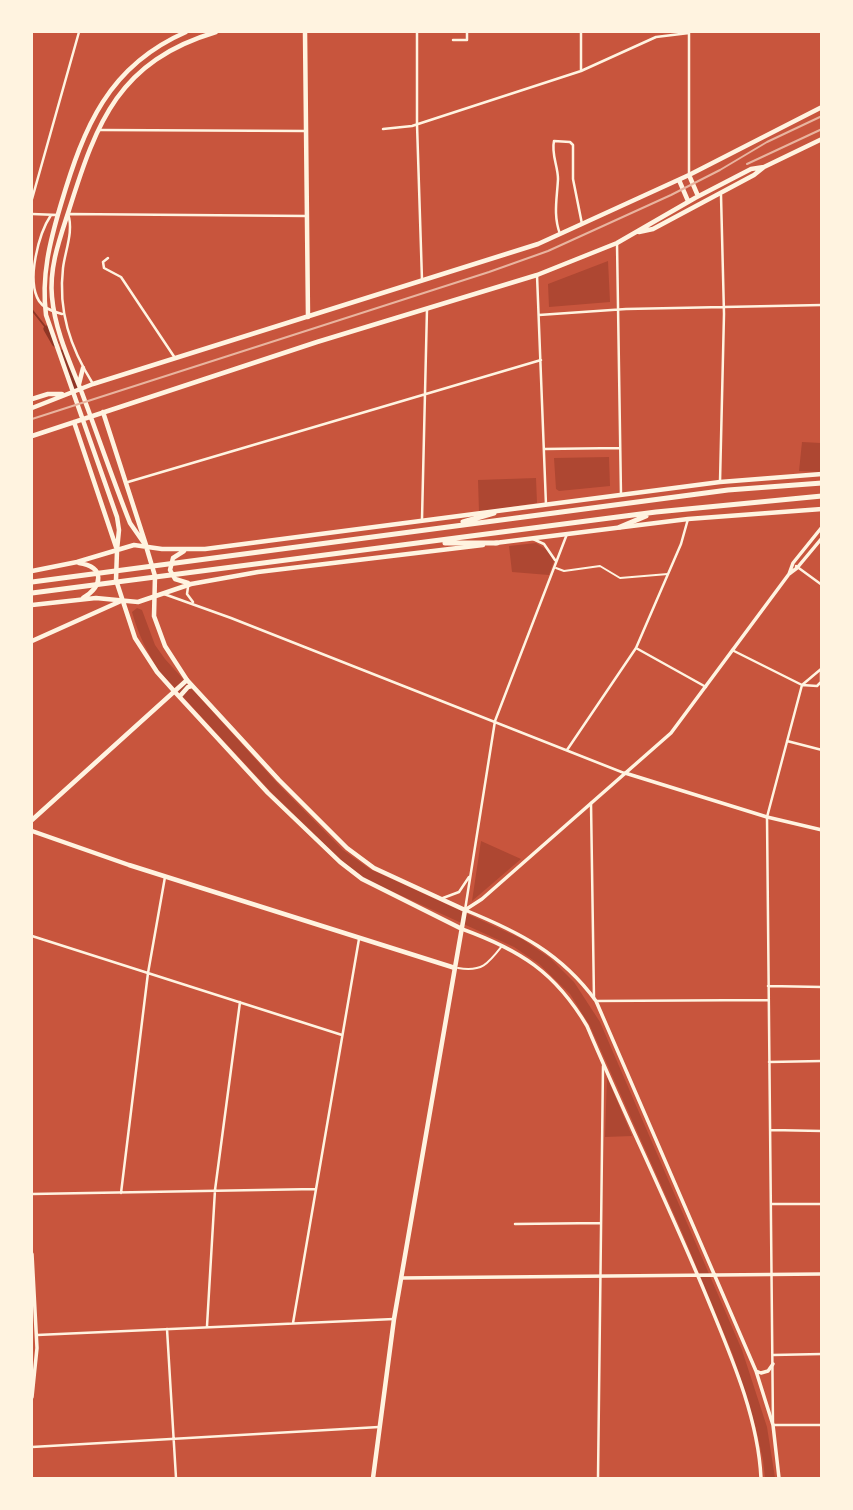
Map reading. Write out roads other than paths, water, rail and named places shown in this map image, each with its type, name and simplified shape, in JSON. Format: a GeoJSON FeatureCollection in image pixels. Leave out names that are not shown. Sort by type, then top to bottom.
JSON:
{"type":"FeatureCollection","features":[{"type":"Feature","properties":{"kind":"highway"},"geometry":{"type":"LineString","coordinates":[[32,582],[728,490],[821,483]]}},
{"type":"Feature","properties":{"kind":"highway"},"geometry":{"type":"LineString","coordinates":[[32,593],[656,512],[821,497]]}},
{"type":"Feature","properties":{"kind":"highway"},"geometry":{"type":"LineString","coordinates":[[620,527],[656,512]]}},
{"type":"Feature","properties":{"kind":"highway"},"geometry":{"type":"LineString","coordinates":[[447,527],[494,513]]}},
{"type":"Feature","properties":{"kind":"highway"},"geometry":{"type":"LineString","coordinates":[[424,543],[498,543]]}},
{"type":"Feature","properties":{"kind":"main road"},"geometry":{"type":"LineString","coordinates":[[186,32],[168,40],[140,60],[101,103],[78,149],[46,263],[46,315],[117,517],[117,580],[122,600],[135,638],[157,672],[268,793],[340,862],[362,879],[462,929]]}},
{"type":"Feature","properties":{"kind":"main road"},"geometry":{"type":"LineString","coordinates":[[146,546],[135,532],[127,514],[54,314],[52,281],[62,230],[97,130],[122,91],[147,67],[173,49],[216,32]]}},
{"type":"Feature","properties":{"kind":"main road"},"geometry":{"type":"LineString","coordinates":[[305,32],[308,317]]}},
{"type":"Feature","properties":{"kind":"main road"},"geometry":{"type":"LineString","coordinates":[[32,399],[48,394],[63,394],[538,244],[679,180],[821,107]]}},
{"type":"Feature","properties":{"kind":"main road"},"geometry":{"type":"LineString","coordinates":[[638,232],[653,229],[764,167],[821,139]]}},
{"type":"Feature","properties":{"kind":"main road"},"geometry":{"type":"LineString","coordinates":[[32,436],[537,275],[617,243],[688,201],[751,169],[764,167]]}},
{"type":"Feature","properties":{"kind":"main road"},"geometry":{"type":"LineString","coordinates":[[689,175],[698,196]]}},
{"type":"Feature","properties":{"kind":"main road"},"geometry":{"type":"LineString","coordinates":[[679,180],[688,201]]}},
{"type":"Feature","properties":{"kind":"main road"},"geometry":{"type":"LineString","coordinates":[[77,389],[83,368]]}},
{"type":"Feature","properties":{"kind":"main road"},"geometry":{"type":"LineString","coordinates":[[32,408],[56,400],[63,394]]}},
{"type":"Feature","properties":{"kind":"main road"},"geometry":{"type":"LineString","coordinates":[[103,412],[153,567],[153,611],[161,637],[187,680],[346,848],[374,868],[465,910],[394,1319],[373,1479]]}},
{"type":"Feature","properties":{"kind":"main road"},"geometry":{"type":"LineString","coordinates":[[74,422],[117,551]]}},
{"type":"Feature","properties":{"kind":"main road"},"geometry":{"type":"LineString","coordinates":[[32,571],[77,562],[134,545],[188,550],[720,482],[821,474]]}},
{"type":"Feature","properties":{"kind":"main road"},"geometry":{"type":"LineString","coordinates":[[32,605],[82,598],[138,603],[190,584],[270,570],[688,519],[821,509]]}},
{"type":"Feature","properties":{"kind":"main road"},"geometry":{"type":"LineString","coordinates":[[188,550],[173,558],[170,570],[175,579],[190,584]]}},
{"type":"Feature","properties":{"kind":"main road"},"geometry":{"type":"LineString","coordinates":[[77,562],[91,566],[99,579],[96,588],[82,598]]}},
{"type":"Feature","properties":{"kind":"main road"},"geometry":{"type":"LineString","coordinates":[[32,641],[122,600]]}},
{"type":"Feature","properties":{"kind":"main road"},"geometry":{"type":"LineString","coordinates":[[32,820],[187,680]]}},
{"type":"Feature","properties":{"kind":"main road"},"geometry":{"type":"LineString","coordinates":[[180,697],[192,686]]}},
{"type":"Feature","properties":{"kind":"main road"},"geometry":{"type":"LineString","coordinates":[[32,831],[455,968]]}},
{"type":"Feature","properties":{"kind":"street"},"geometry":{"type":"LineString","coordinates":[[32,199],[79,32]]}},
{"type":"Feature","properties":{"kind":"street"},"geometry":{"type":"LineString","coordinates":[[417,32],[422,280]]}},
{"type":"Feature","properties":{"kind":"street"},"geometry":{"type":"LineString","coordinates":[[453,40],[467,40],[467,32]]}},
{"type":"Feature","properties":{"kind":"street"},"geometry":{"type":"LineString","coordinates":[[581,71],[582,32]]}},
{"type":"Feature","properties":{"kind":"street"},"geometry":{"type":"LineString","coordinates":[[383,130],[417,124],[581,71],[656,37],[689,32],[689,175]]}},
{"type":"Feature","properties":{"kind":"street"},"geometry":{"type":"LineString","coordinates":[[97,130],[306,131]]}},
{"type":"Feature","properties":{"kind":"street"},"geometry":{"type":"LineString","coordinates":[[560,234],[555,195],[558,177],[553,153],[554,141],[570,142],[573,145],[573,179],[582,224]]}},
{"type":"Feature","properties":{"kind":"street"},"geometry":{"type":"LineString","coordinates":[[720,193],[724,306],[720,482]]}},
{"type":"Feature","properties":{"kind":"street"},"geometry":{"type":"LineString","coordinates":[[32,214],[58,215]]}},
{"type":"Feature","properties":{"kind":"street"},"geometry":{"type":"LineString","coordinates":[[93,384],[83,368],[62,314],[63,268],[71,228],[68,214],[307,216]]}},
{"type":"Feature","properties":{"kind":"street"},"geometry":{"type":"LineString","coordinates":[[51,215],[41,237],[35,281],[39,302],[62,314]]}},
{"type":"Feature","properties":{"kind":"street"},"geometry":{"type":"LineString","coordinates":[[617,243],[621,495]]}},
{"type":"Feature","properties":{"kind":"street"},"geometry":{"type":"LineString","coordinates":[[108,258],[103,262],[104,268],[121,277],[175,358]]}},
{"type":"Feature","properties":{"kind":"street"},"geometry":{"type":"LineString","coordinates":[[537,275],[546,505]]}},
{"type":"Feature","properties":{"kind":"street"},"geometry":{"type":"LineString","coordinates":[[539,315],[724,306],[821,305]]}},
{"type":"Feature","properties":{"kind":"street"},"geometry":{"type":"LineString","coordinates":[[422,521],[427,309]]}},
{"type":"Feature","properties":{"kind":"street"},"geometry":{"type":"LineString","coordinates":[[127,482],[541,360]]}},
{"type":"Feature","properties":{"kind":"street"},"geometry":{"type":"LineString","coordinates":[[544,449],[620,448]]}},
{"type":"Feature","properties":{"kind":"street"},"geometry":{"type":"LineString","coordinates":[[567,750],[636,648],[669,574],[688,519]]}},
{"type":"Feature","properties":{"kind":"street"},"geometry":{"type":"LineString","coordinates":[[789,574],[793,563],[821,527]]}},
{"type":"Feature","properties":{"kind":"street"},"geometry":{"type":"LineString","coordinates":[[465,910],[495,721],[567,534]]}},
{"type":"Feature","properties":{"kind":"street"},"geometry":{"type":"LineString","coordinates":[[465,910],[482,899],[671,733],[789,574],[821,538]]}},
{"type":"Feature","properties":{"kind":"street"},"geometry":{"type":"LineString","coordinates":[[533,539],[544,544],[556,561]]}},
{"type":"Feature","properties":{"kind":"street"},"geometry":{"type":"LineString","coordinates":[[793,563],[821,586]]}},
{"type":"Feature","properties":{"kind":"street"},"geometry":{"type":"LineString","coordinates":[[190,584],[187,594],[196,604]]}},
{"type":"Feature","properties":{"kind":"street"},"geometry":{"type":"LineString","coordinates":[[161,593],[196,604],[625,773],[766,817],[821,830]]}},
{"type":"Feature","properties":{"kind":"street"},"geometry":{"type":"LineString","coordinates":[[636,648],[706,687]]}},
{"type":"Feature","properties":{"kind":"street"},"geometry":{"type":"LineString","coordinates":[[732,650],[802,685],[817,686],[821,682],[821,669]]}},
{"type":"Feature","properties":{"kind":"street"},"geometry":{"type":"LineString","coordinates":[[779,1479],[773,1425],[766,817],[802,685],[821,669]]}},
{"type":"Feature","properties":{"kind":"street"},"geometry":{"type":"LineString","coordinates":[[787,741],[821,750]]}},
{"type":"Feature","properties":{"kind":"street"},"geometry":{"type":"LineString","coordinates":[[591,803],[595,1000]]}},
{"type":"Feature","properties":{"kind":"street"},"geometry":{"type":"LineString","coordinates":[[442,899],[459,892],[470,874]]}},
{"type":"Feature","properties":{"kind":"street"},"geometry":{"type":"LineString","coordinates":[[121,1192],[148,973],[166,876]]}},
{"type":"Feature","properties":{"kind":"street"},"geometry":{"type":"LineString","coordinates":[[465,910],[516,931],[544,948],[572,972],[595,1000],[756,1371],[773,1425]]}},
{"type":"Feature","properties":{"kind":"street"},"geometry":{"type":"LineString","coordinates":[[462,929],[502,945],[537,966],[569,996],[587,1026],[698,1275],[743,1389],[759,1454],[761,1479]]}},
{"type":"Feature","properties":{"kind":"street"},"geometry":{"type":"LineString","coordinates":[[32,936],[342,1035]]}},
{"type":"Feature","properties":{"kind":"street"},"geometry":{"type":"LineString","coordinates":[[293,1324],[360,936]]}},
{"type":"Feature","properties":{"kind":"street"},"geometry":{"type":"LineString","coordinates":[[584,986],[595,981]]}},
{"type":"Feature","properties":{"kind":"street"},"geometry":{"type":"LineString","coordinates":[[768,986],[821,987]]}},
{"type":"Feature","properties":{"kind":"street"},"geometry":{"type":"LineString","coordinates":[[595,1000],[768,1000]]}},
{"type":"Feature","properties":{"kind":"street"},"geometry":{"type":"LineString","coordinates":[[207,1328],[215,1190],[240,1002]]}},
{"type":"Feature","properties":{"kind":"street"},"geometry":{"type":"LineString","coordinates":[[769,1062],[821,1061]]}},
{"type":"Feature","properties":{"kind":"street"},"geometry":{"type":"LineString","coordinates":[[598,1479],[603,1062]]}},
{"type":"Feature","properties":{"kind":"street"},"geometry":{"type":"LineString","coordinates":[[771,1130],[821,1131]]}},
{"type":"Feature","properties":{"kind":"street"},"geometry":{"type":"LineString","coordinates":[[32,1194],[316,1189]]}},
{"type":"Feature","properties":{"kind":"street"},"geometry":{"type":"LineString","coordinates":[[771,1204],[821,1204]]}},
{"type":"Feature","properties":{"kind":"street"},"geometry":{"type":"LineString","coordinates":[[515,1224],[601,1223]]}},
{"type":"Feature","properties":{"kind":"street"},"geometry":{"type":"LineString","coordinates":[[32,1254],[37,1348],[32,1397]]}},
{"type":"Feature","properties":{"kind":"street"},"geometry":{"type":"LineString","coordinates":[[401,1278],[821,1274]]}},
{"type":"Feature","properties":{"kind":"street"},"geometry":{"type":"LineString","coordinates":[[36,1335],[394,1319]]}},
{"type":"Feature","properties":{"kind":"street"},"geometry":{"type":"LineString","coordinates":[[167,1329],[176,1479]]}},
{"type":"Feature","properties":{"kind":"street"},"geometry":{"type":"LineString","coordinates":[[32,1350],[37,1348]]}},
{"type":"Feature","properties":{"kind":"street"},"geometry":{"type":"LineString","coordinates":[[773,1355],[821,1354]]}},
{"type":"Feature","properties":{"kind":"street"},"geometry":{"type":"LineString","coordinates":[[756,1371],[768,1371],[772,1364]]}},
{"type":"Feature","properties":{"kind":"street"},"geometry":{"type":"LineString","coordinates":[[773,1425],[821,1425]]}},
{"type":"Feature","properties":{"kind":"street"},"geometry":{"type":"LineString","coordinates":[[32,1447],[379,1427]]}},
{"type":"Feature","properties":{"kind":"lane"},"geometry":{"type":"LineString","coordinates":[[554,568],[564,571],[600,566],[620,578],[669,574]]}},
{"type":"Feature","properties":{"kind":"lane"},"geometry":{"type":"LineString","coordinates":[[455,968],[471,970],[482,967],[502,945]]}},
{"type":"Feature","properties":{"kind":"waterway"},"geometry":{"type":"LineString","coordinates":[[32,310],[47,329]]}},
{"type":"Feature","properties":{"kind":"waterway"},"geometry":{"type":"LineString","coordinates":[[47,329],[55,343]]}},
{"type":"Feature","properties":{"kind":"waterway"},"geometry":{"type":"LineString","coordinates":[[61,353],[75,388]]}},
{"type":"Feature","properties":{"kind":"railway"},"geometry":{"type":"LineString","coordinates":[[32,419],[548,251],[671,195],[767,142],[822,116]]}},
{"type":"Feature","properties":{"kind":"railway"},"geometry":{"type":"LineString","coordinates":[[747,164],[822,129]]}}]}
